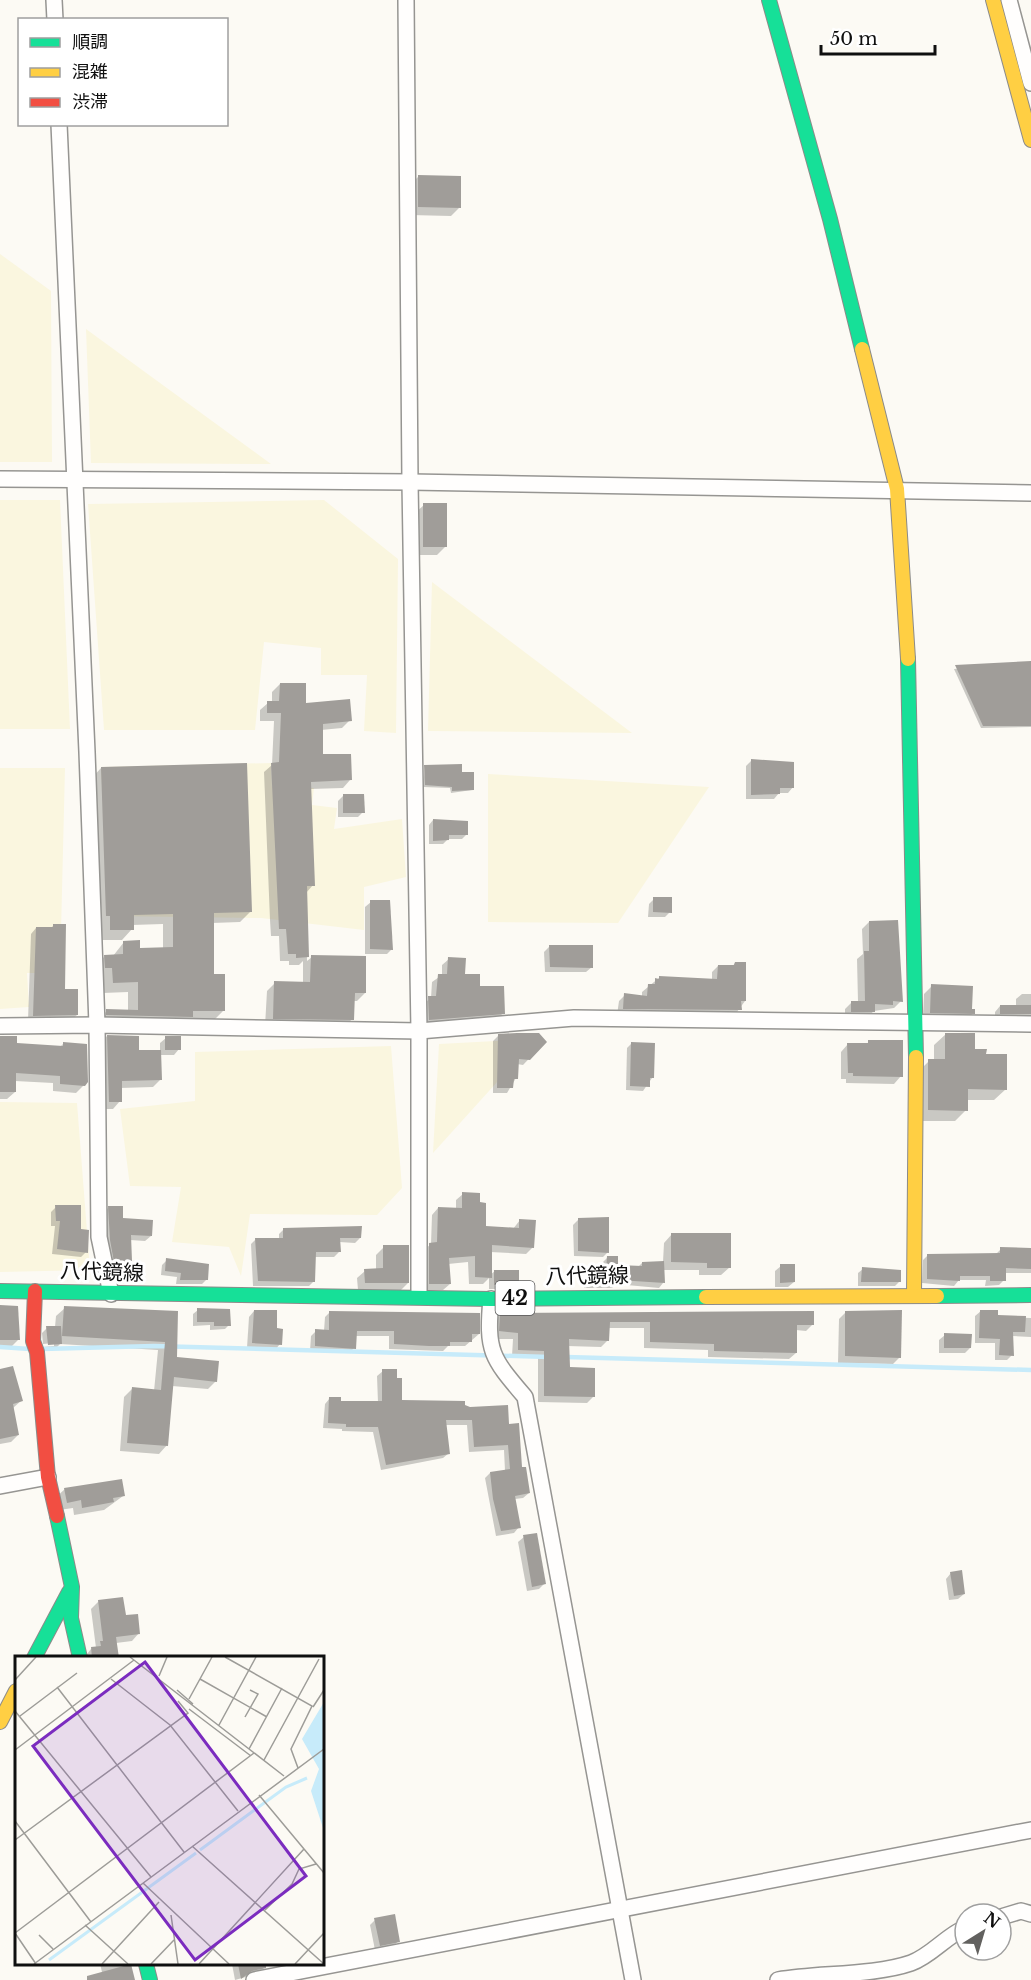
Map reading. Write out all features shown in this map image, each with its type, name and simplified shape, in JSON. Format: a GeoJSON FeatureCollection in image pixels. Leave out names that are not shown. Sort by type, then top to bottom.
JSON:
{"type":"FeatureCollection","features":[{"type":"Feature","properties":{"kind":"street"},"geometry":{"type":"LineString","coordinates":[[54,0],[55,18]]}},
{"type":"Feature","properties":{"kind":"street"},"geometry":{"type":"LineString","coordinates":[[406,0],[410,482],[419,1031],[419,1296]]}},
{"type":"Feature","properties":{"kind":"street"},"geometry":{"type":"LineString","coordinates":[[769,0],[830,219],[897,489],[908,664],[916,1024],[914,1295]]}},
{"type":"Feature","properties":{"kind":"street"},"geometry":{"type":"LineString","coordinates":[[993,0],[1031,140]]}},
{"type":"Feature","properties":{"kind":"street"},"geometry":{"type":"LineString","coordinates":[[1009,0],[1031,83]]}},
{"type":"Feature","properties":{"kind":"street"},"geometry":{"type":"LineString","coordinates":[[59,126],[97,1025],[99,1237],[111,1294]]}},
{"type":"Feature","properties":{"kind":"street"},"geometry":{"type":"LineString","coordinates":[[0,479],[410,482],[1031,493]]}},
{"type":"Feature","properties":{"kind":"street"},"geometry":{"type":"LineString","coordinates":[[0,1026],[97,1025],[419,1031],[574,1018],[1031,1024]]}},
{"type":"Feature","properties":{"kind":"street","name":"八代鏡線"},"geometry":{"type":"LineString","coordinates":[[0,1291],[322,1298],[419,1296],[491,1299],[1031,1295]]}},
{"type":"Feature","properties":{"kind":"street"},"geometry":{"type":"LineString","coordinates":[[35,1291],[35,1346],[48,1477],[72,1587],[71,1618],[80,1656]]}},
{"type":"Feature","properties":{"kind":"street"},"geometry":{"type":"LineString","coordinates":[[491,1299],[493,1354],[525,1397],[633,1980]]}},
{"type":"Feature","properties":{"kind":"street"},"geometry":{"type":"LineString","coordinates":[[0,1486],[48,1477]]}},
{"type":"Feature","properties":{"kind":"street"},"geometry":{"type":"LineString","coordinates":[[35,1656],[72,1587]]}},
{"type":"Feature","properties":{"kind":"street"},"geometry":{"type":"LineString","coordinates":[[0,1722],[15,1693]]}},
{"type":"Feature","properties":{"kind":"street"},"geometry":{"type":"LineString","coordinates":[[254,1980],[1031,1830]]}},
{"type":"Feature","properties":{"kind":"street"},"geometry":{"type":"LineString","coordinates":[[1013,1914],[1022,1911],[1031,1914]]}},
{"type":"Feature","properties":{"kind":"street"},"geometry":{"type":"LineString","coordinates":[[778,1980],[881,1969],[913,1962],[953,1936]]}},
{"type":"Feature","properties":{"kind":"street"},"geometry":{"type":"LineString","coordinates":[[146,1965],[150,1980]]}},
{"type":"Feature","properties":{"kind":"shaded area"},"geometry":{"type":"Polygon","coordinates":[[[0,254],[51,291],[52,462],[0,462],[0,254]]]}},
{"type":"Feature","properties":{"kind":"shaded area"},"geometry":{"type":"Polygon","coordinates":[[[86,329],[271,464],[91,463],[86,329]]]}},
{"type":"Feature","properties":{"kind":"shaded area"},"geometry":{"type":"Polygon","coordinates":[[[0,500],[60,500],[70,729],[0,729],[0,500]]]}},
{"type":"Feature","properties":{"kind":"shaded area"},"geometry":{"type":"Polygon","coordinates":[[[324,500],[398,559],[396,733],[364,731],[367,675],[321,675],[321,648],[264,642],[255,730],[104,730],[88,504],[324,500]]]}},
{"type":"Feature","properties":{"kind":"shaded area"},"geometry":{"type":"Polygon","coordinates":[[[432,582],[632,733],[428,731],[432,582]]]}},
{"type":"Feature","properties":{"kind":"shaded area"},"geometry":{"type":"Polygon","coordinates":[[[271,763],[272,787],[314,788],[312,805],[337,808],[334,829],[402,819],[406,877],[364,887],[364,930],[261,918],[109,916],[101,767],[271,763]]]}},
{"type":"Feature","properties":{"kind":"shaded area"},"geometry":{"type":"Polygon","coordinates":[[[0,768],[65,768],[60,973],[27,973],[29,1007],[0,1009],[0,768]]]}},
{"type":"Feature","properties":{"kind":"shaded area"},"geometry":{"type":"Polygon","coordinates":[[[488,774],[709,787],[618,923],[488,922],[488,774]]]}},
{"type":"Feature","properties":{"kind":"shaded area"},"geometry":{"type":"Polygon","coordinates":[[[536,1039],[433,1153],[439,1044],[536,1039]]]}},
{"type":"Feature","properties":{"kind":"shaded area"},"geometry":{"type":"Polygon","coordinates":[[[391,1046],[402,1188],[377,1215],[250,1214],[241,1276],[229,1247],[172,1242],[181,1187],[130,1186],[120,1109],[195,1101],[195,1052],[391,1046]]]}},
{"type":"Feature","properties":{"kind":"shaded area"},"geometry":{"type":"Polygon","coordinates":[[[0,1102],[77,1103],[90,1270],[0,1272],[0,1102]]]}},
{"type":"Feature","properties":{"kind":"building"},"geometry":{"type":"Polygon","coordinates":[[[418,175],[461,176],[461,208],[418,207],[418,175]]]}},
{"type":"Feature","properties":{"kind":"building"},"geometry":{"type":"Polygon","coordinates":[[[423,503],[447,503],[447,547],[423,547],[423,503]]]}},
{"type":"Feature","properties":{"kind":"building"},"geometry":{"type":"Polygon","coordinates":[[[1031,661],[1031,726],[983,726],[955,665],[1031,661]]]}},
{"type":"Feature","properties":{"kind":"building"},"geometry":{"type":"Polygon","coordinates":[[[280,683],[306,683],[306,703],[350,699],[352,721],[323,724],[323,754],[351,754],[352,780],[311,782],[315,886],[307,886],[309,957],[296,958],[296,954],[288,954],[286,929],[279,929],[271,763],[279,762],[281,713],[267,713],[267,701],[279,701],[280,683]]]}},
{"type":"Feature","properties":{"kind":"building"},"geometry":{"type":"Polygon","coordinates":[[[751,759],[794,762],[794,788],[780,788],[780,794],[751,795],[751,759]]]}},
{"type":"Feature","properties":{"kind":"building"},"geometry":{"type":"Polygon","coordinates":[[[247,763],[252,912],[214,913],[214,974],[225,974],[225,1011],[193,1011],[193,1017],[106,1015],[106,1009],[138,1010],[138,982],[113,983],[112,968],[105,968],[104,955],[123,954],[123,941],[140,940],[140,948],[173,947],[173,914],[134,915],[134,930],[110,930],[110,916],[106,916],[101,767],[247,763]]]}},
{"type":"Feature","properties":{"kind":"building"},"geometry":{"type":"Polygon","coordinates":[[[462,764],[462,772],[474,772],[474,790],[452,791],[452,787],[425,785],[424,765],[462,764]]]}},
{"type":"Feature","properties":{"kind":"building"},"geometry":{"type":"Polygon","coordinates":[[[343,794],[364,794],[365,813],[343,813],[343,794]]]}},
{"type":"Feature","properties":{"kind":"building"},"geometry":{"type":"Polygon","coordinates":[[[433,819],[468,821],[468,835],[449,835],[449,840],[433,841],[433,819]]]}},
{"type":"Feature","properties":{"kind":"building"},"geometry":{"type":"Polygon","coordinates":[[[653,897],[672,897],[672,913],[653,912],[653,897]]]}},
{"type":"Feature","properties":{"kind":"building"},"geometry":{"type":"Polygon","coordinates":[[[370,900],[390,900],[393,950],[370,949],[370,900]]]}},
{"type":"Feature","properties":{"kind":"building"},"geometry":{"type":"Polygon","coordinates":[[[898,920],[903,1002],[893,1001],[893,1005],[875,1004],[875,1012],[851,1012],[851,1001],[865,1001],[864,951],[869,951],[869,921],[898,920]]]}},
{"type":"Feature","properties":{"kind":"building"},"geometry":{"type":"Polygon","coordinates":[[[53,924],[66,924],[65,989],[78,989],[78,1015],[33,1016],[36,927],[53,927],[53,924]]]}},
{"type":"Feature","properties":{"kind":"building"},"geometry":{"type":"Polygon","coordinates":[[[549,945],[593,945],[593,968],[550,967],[549,945]]]}},
{"type":"Feature","properties":{"kind":"building"},"geometry":{"type":"Polygon","coordinates":[[[311,955],[366,956],[366,993],[355,993],[354,1020],[273,1019],[274,981],[310,982],[311,955]]]}},
{"type":"Feature","properties":{"kind":"building"},"geometry":{"type":"Polygon","coordinates":[[[448,957],[466,958],[465,974],[480,974],[480,986],[504,986],[505,1014],[429,1020],[428,996],[436,996],[438,974],[447,974],[448,957]]]}},
{"type":"Feature","properties":{"kind":"building"},"geometry":{"type":"Polygon","coordinates":[[[735,962],[746,962],[746,1001],[741,1001],[742,1010],[623,1009],[624,993],[647,996],[648,984],[655,984],[655,978],[659,979],[659,976],[717,979],[718,965],[734,965],[735,962]]]}},
{"type":"Feature","properties":{"kind":"building"},"geometry":{"type":"Polygon","coordinates":[[[931,984],[973,986],[972,1009],[975,1009],[975,1014],[930,1013],[931,984]]]}},
{"type":"Feature","properties":{"kind":"building"},"geometry":{"type":"Polygon","coordinates":[[[1000,1005],[1031,1005],[1031,1014],[1000,1014],[1000,1005]]]}},
{"type":"Feature","properties":{"kind":"building"},"geometry":{"type":"Polygon","coordinates":[[[539,1033],[547,1042],[530,1060],[519,1059],[518,1079],[514,1079],[513,1088],[497,1088],[498,1034],[539,1033]]]}},
{"type":"Feature","properties":{"kind":"building"},"geometry":{"type":"Polygon","coordinates":[[[945,1033],[975,1033],[975,1049],[987,1049],[986,1054],[1007,1054],[1007,1090],[968,1089],[968,1111],[928,1110],[928,1059],[945,1059],[945,1033]]]}},
{"type":"Feature","properties":{"kind":"building"},"geometry":{"type":"Polygon","coordinates":[[[107,1035],[139,1036],[139,1050],[161,1050],[162,1080],[122,1081],[122,1102],[109,1102],[107,1035]]]}},
{"type":"Feature","properties":{"kind":"building"},"geometry":{"type":"Polygon","coordinates":[[[0,1036],[17,1036],[17,1043],[63,1046],[63,1042],[87,1044],[88,1082],[85,1086],[60,1084],[60,1076],[16,1073],[16,1092],[0,1092],[0,1036]]]}},
{"type":"Feature","properties":{"kind":"building"},"geometry":{"type":"Polygon","coordinates":[[[165,1036],[181,1036],[181,1050],[165,1050],[165,1036]]]}},
{"type":"Feature","properties":{"kind":"building"},"geometry":{"type":"Polygon","coordinates":[[[868,1040],[903,1040],[903,1077],[853,1076],[853,1073],[848,1073],[847,1043],[868,1043],[868,1040]]]}},
{"type":"Feature","properties":{"kind":"building"},"geometry":{"type":"Polygon","coordinates":[[[631,1042],[655,1043],[654,1078],[650,1078],[650,1087],[630,1086],[631,1042]]]}},
{"type":"Feature","properties":{"kind":"building"},"geometry":{"type":"Polygon","coordinates":[[[462,1192],[480,1193],[480,1202],[486,1203],[486,1226],[519,1228],[519,1219],[536,1220],[534,1248],[492,1245],[492,1278],[475,1277],[475,1256],[449,1258],[451,1284],[429,1284],[429,1243],[437,1242],[438,1207],[462,1208],[462,1192]]]}},
{"type":"Feature","properties":{"kind":"building"},"geometry":{"type":"Polygon","coordinates":[[[55,1205],[81,1205],[81,1229],[89,1230],[88,1253],[57,1249],[60,1221],[56,1221],[55,1205]]]}},
{"type":"Feature","properties":{"kind":"building"},"geometry":{"type":"Polygon","coordinates":[[[108,1206],[123,1206],[123,1218],[153,1220],[152,1236],[131,1235],[132,1261],[114,1262],[108,1206]]]}},
{"type":"Feature","properties":{"kind":"building"},"geometry":{"type":"Polygon","coordinates":[[[609,1217],[609,1253],[578,1251],[578,1218],[609,1217]]]}},
{"type":"Feature","properties":{"kind":"building"},"geometry":{"type":"Polygon","coordinates":[[[362,1226],[361,1238],[340,1238],[341,1252],[316,1252],[315,1282],[258,1281],[255,1238],[283,1238],[283,1228],[362,1226]]]}},
{"type":"Feature","properties":{"kind":"building"},"geometry":{"type":"Polygon","coordinates":[[[671,1233],[731,1233],[731,1268],[707,1268],[707,1263],[671,1262],[671,1233]]]}},
{"type":"Feature","properties":{"kind":"building"},"geometry":{"type":"Polygon","coordinates":[[[383,1245],[409,1245],[409,1283],[365,1283],[364,1269],[383,1268],[383,1245]]]}},
{"type":"Feature","properties":{"kind":"building"},"geometry":{"type":"Polygon","coordinates":[[[1000,1247],[1031,1248],[1031,1269],[1006,1268],[1006,1281],[990,1281],[990,1276],[960,1276],[960,1281],[927,1279],[927,1254],[1000,1253],[1000,1247]]]}},
{"type":"Feature","properties":{"kind":"building"},"geometry":{"type":"Polygon","coordinates":[[[607,1256],[618,1256],[618,1265],[642,1266],[642,1262],[664,1261],[665,1283],[618,1280],[618,1284],[588,1284],[589,1272],[606,1272],[607,1256]]]}},
{"type":"Feature","properties":{"kind":"building"},"geometry":{"type":"Polygon","coordinates":[[[166,1258],[209,1264],[208,1280],[180,1280],[181,1273],[165,1271],[166,1258]]]}},
{"type":"Feature","properties":{"kind":"building"},"geometry":{"type":"Polygon","coordinates":[[[780,1264],[795,1264],[795,1282],[780,1283],[780,1264]]]}},
{"type":"Feature","properties":{"kind":"building"},"geometry":{"type":"Polygon","coordinates":[[[862,1267],[901,1270],[901,1282],[861,1282],[862,1267]]]}},
{"type":"Feature","properties":{"kind":"building"},"geometry":{"type":"Polygon","coordinates":[[[494,1270],[519,1270],[519,1285],[494,1285],[494,1270]]]}},
{"type":"Feature","properties":{"kind":"building"},"geometry":{"type":"Polygon","coordinates":[[[0,1305],[18,1306],[20,1340],[0,1340],[0,1305]]]}},
{"type":"Feature","properties":{"kind":"building"},"geometry":{"type":"Polygon","coordinates":[[[64,1306],[178,1311],[177,1357],[219,1361],[217,1382],[174,1377],[168,1446],[127,1443],[132,1387],[161,1390],[165,1342],[62,1336],[64,1306]]]}},
{"type":"Feature","properties":{"kind":"building"},"geometry":{"type":"Polygon","coordinates":[[[197,1308],[230,1309],[231,1326],[214,1326],[214,1322],[197,1322],[197,1308]]]}},
{"type":"Feature","properties":{"kind":"building"},"geometry":{"type":"Polygon","coordinates":[[[254,1310],[277,1310],[277,1328],[283,1329],[282,1345],[252,1343],[254,1310]]]}},
{"type":"Feature","properties":{"kind":"building"},"geometry":{"type":"Polygon","coordinates":[[[902,1310],[901,1358],[845,1356],[845,1311],[902,1310]]]}},
{"type":"Feature","properties":{"kind":"building"},"geometry":{"type":"Polygon","coordinates":[[[980,1310],[998,1310],[998,1315],[1026,1316],[1025,1332],[1013,1332],[1014,1356],[999,1355],[1000,1339],[979,1338],[980,1310]]]}},
{"type":"Feature","properties":{"kind":"building"},"geometry":{"type":"Polygon","coordinates":[[[329,1311],[480,1313],[480,1334],[472,1334],[472,1342],[450,1342],[450,1346],[429,1346],[394,1344],[394,1331],[357,1331],[356,1349],[315,1346],[315,1329],[329,1330],[329,1311]]]}},
{"type":"Feature","properties":{"kind":"building"},"geometry":{"type":"Polygon","coordinates":[[[814,1311],[814,1325],[797,1325],[797,1353],[714,1351],[714,1344],[650,1342],[650,1322],[610,1322],[609,1341],[569,1339],[570,1367],[595,1368],[595,1397],[544,1396],[544,1351],[518,1350],[518,1333],[499,1331],[500,1313],[814,1311]]]}},
{"type":"Feature","properties":{"kind":"building"},"geometry":{"type":"Polygon","coordinates":[[[46,1326],[61,1326],[62,1344],[48,1345],[46,1326]]]}},
{"type":"Feature","properties":{"kind":"building"},"geometry":{"type":"Polygon","coordinates":[[[944,1333],[972,1334],[971,1348],[944,1348],[944,1333]]]}},
{"type":"Feature","properties":{"kind":"building"},"geometry":{"type":"Polygon","coordinates":[[[13,1366],[23,1401],[13,1404],[19,1435],[0,1439],[0,1369],[13,1366]]]}},
{"type":"Feature","properties":{"kind":"building"},"geometry":{"type":"Polygon","coordinates":[[[382,1369],[397,1369],[397,1378],[402,1378],[402,1400],[465,1401],[465,1405],[470,1407],[508,1405],[509,1424],[519,1423],[522,1467],[526,1467],[530,1493],[515,1496],[521,1528],[501,1531],[493,1499],[490,1472],[510,1469],[508,1445],[474,1447],[472,1420],[446,1420],[450,1454],[386,1465],[378,1427],[346,1427],[346,1424],[328,1423],[329,1397],[341,1397],[341,1401],[382,1401],[382,1369]]]}},
{"type":"Feature","properties":{"kind":"building"},"geometry":{"type":"Polygon","coordinates":[[[122,1479],[125,1496],[113,1498],[114,1502],[82,1508],[81,1500],[67,1503],[64,1488],[122,1479]]]}},
{"type":"Feature","properties":{"kind":"building"},"geometry":{"type":"Polygon","coordinates":[[[537,1533],[546,1584],[532,1587],[523,1535],[537,1533]]]}},
{"type":"Feature","properties":{"kind":"building"},"geometry":{"type":"Polygon","coordinates":[[[962,1570],[965,1594],[954,1596],[950,1572],[962,1570]]]}},
{"type":"Feature","properties":{"kind":"building"},"geometry":{"type":"Polygon","coordinates":[[[123,1597],[126,1615],[138,1614],[140,1634],[116,1637],[119,1656],[92,1656],[91,1647],[101,1646],[100,1641],[103,1641],[98,1600],[123,1597]]]}},
{"type":"Feature","properties":{"kind":"building"},"geometry":{"type":"Polygon","coordinates":[[[395,1914],[400,1942],[380,1946],[374,1918],[395,1914]]]}},
{"type":"Feature","properties":{"kind":"building"},"geometry":{"type":"Polygon","coordinates":[[[131,1965],[135,1980],[87,1980],[87,1976],[131,1965]]]}},
{"type":"Feature","properties":{"kind":"building"},"geometry":{"type":"Polygon","coordinates":[[[238,1965],[266,1965],[266,1968],[252,1971],[241,1979],[238,1965]]]}},
{"type":"Feature","properties":{"kind":"waterway"},"geometry":{"type":"LineString","coordinates":[[42,1349],[154,1346],[549,1357]]}},
{"type":"Feature","properties":{"kind":"waterway"},"geometry":{"type":"LineString","coordinates":[[0,1347],[30,1349]]}},
{"type":"Feature","properties":{"kind":"waterway"},"geometry":{"type":"LineString","coordinates":[[566,1357],[1031,1370]]}},
{"type":"Feature","properties":{"kind":"traffic: fast"},"geometry":{"type":"LineString","coordinates":[[769,0],[830,219],[862,349]]}},
{"type":"Feature","properties":{"kind":"traffic: fast"},"geometry":{"type":"LineString","coordinates":[[908,659],[916,1057]]}},
{"type":"Feature","properties":{"kind":"traffic: fast"},"geometry":{"type":"LineString","coordinates":[[0,1291],[491,1299],[706,1297]]}},
{"type":"Feature","properties":{"kind":"traffic: fast"},"geometry":{"type":"LineString","coordinates":[[937,1296],[1031,1295]]}},
{"type":"Feature","properties":{"kind":"traffic: fast"},"geometry":{"type":"LineString","coordinates":[[57,1516],[72,1587],[71,1618],[80,1656]]}},
{"type":"Feature","properties":{"kind":"traffic: fast"},"geometry":{"type":"LineString","coordinates":[[35,1656],[69,1592]]}},
{"type":"Feature","properties":{"kind":"traffic: fast"},"geometry":{"type":"LineString","coordinates":[[146,1965],[150,1980]]}},
{"type":"Feature","properties":{"kind":"traffic: slow"},"geometry":{"type":"LineString","coordinates":[[993,0],[1031,140]]}},
{"type":"Feature","properties":{"kind":"traffic: slow"},"geometry":{"type":"LineString","coordinates":[[862,349],[897,489],[908,659]]}},
{"type":"Feature","properties":{"kind":"traffic: slow"},"geometry":{"type":"LineString","coordinates":[[914,1295],[916,1057]]}},
{"type":"Feature","properties":{"kind":"traffic: slow"},"geometry":{"type":"LineString","coordinates":[[706,1297],[937,1296]]}},
{"type":"Feature","properties":{"kind":"traffic: slow"},"geometry":{"type":"LineString","coordinates":[[0,1722],[15,1693]]}},
{"type":"Feature","properties":{"kind":"traffic: jam"},"geometry":{"type":"LineString","coordinates":[[35,1291],[33,1341],[37,1352],[48,1477],[57,1516]]}}]}
